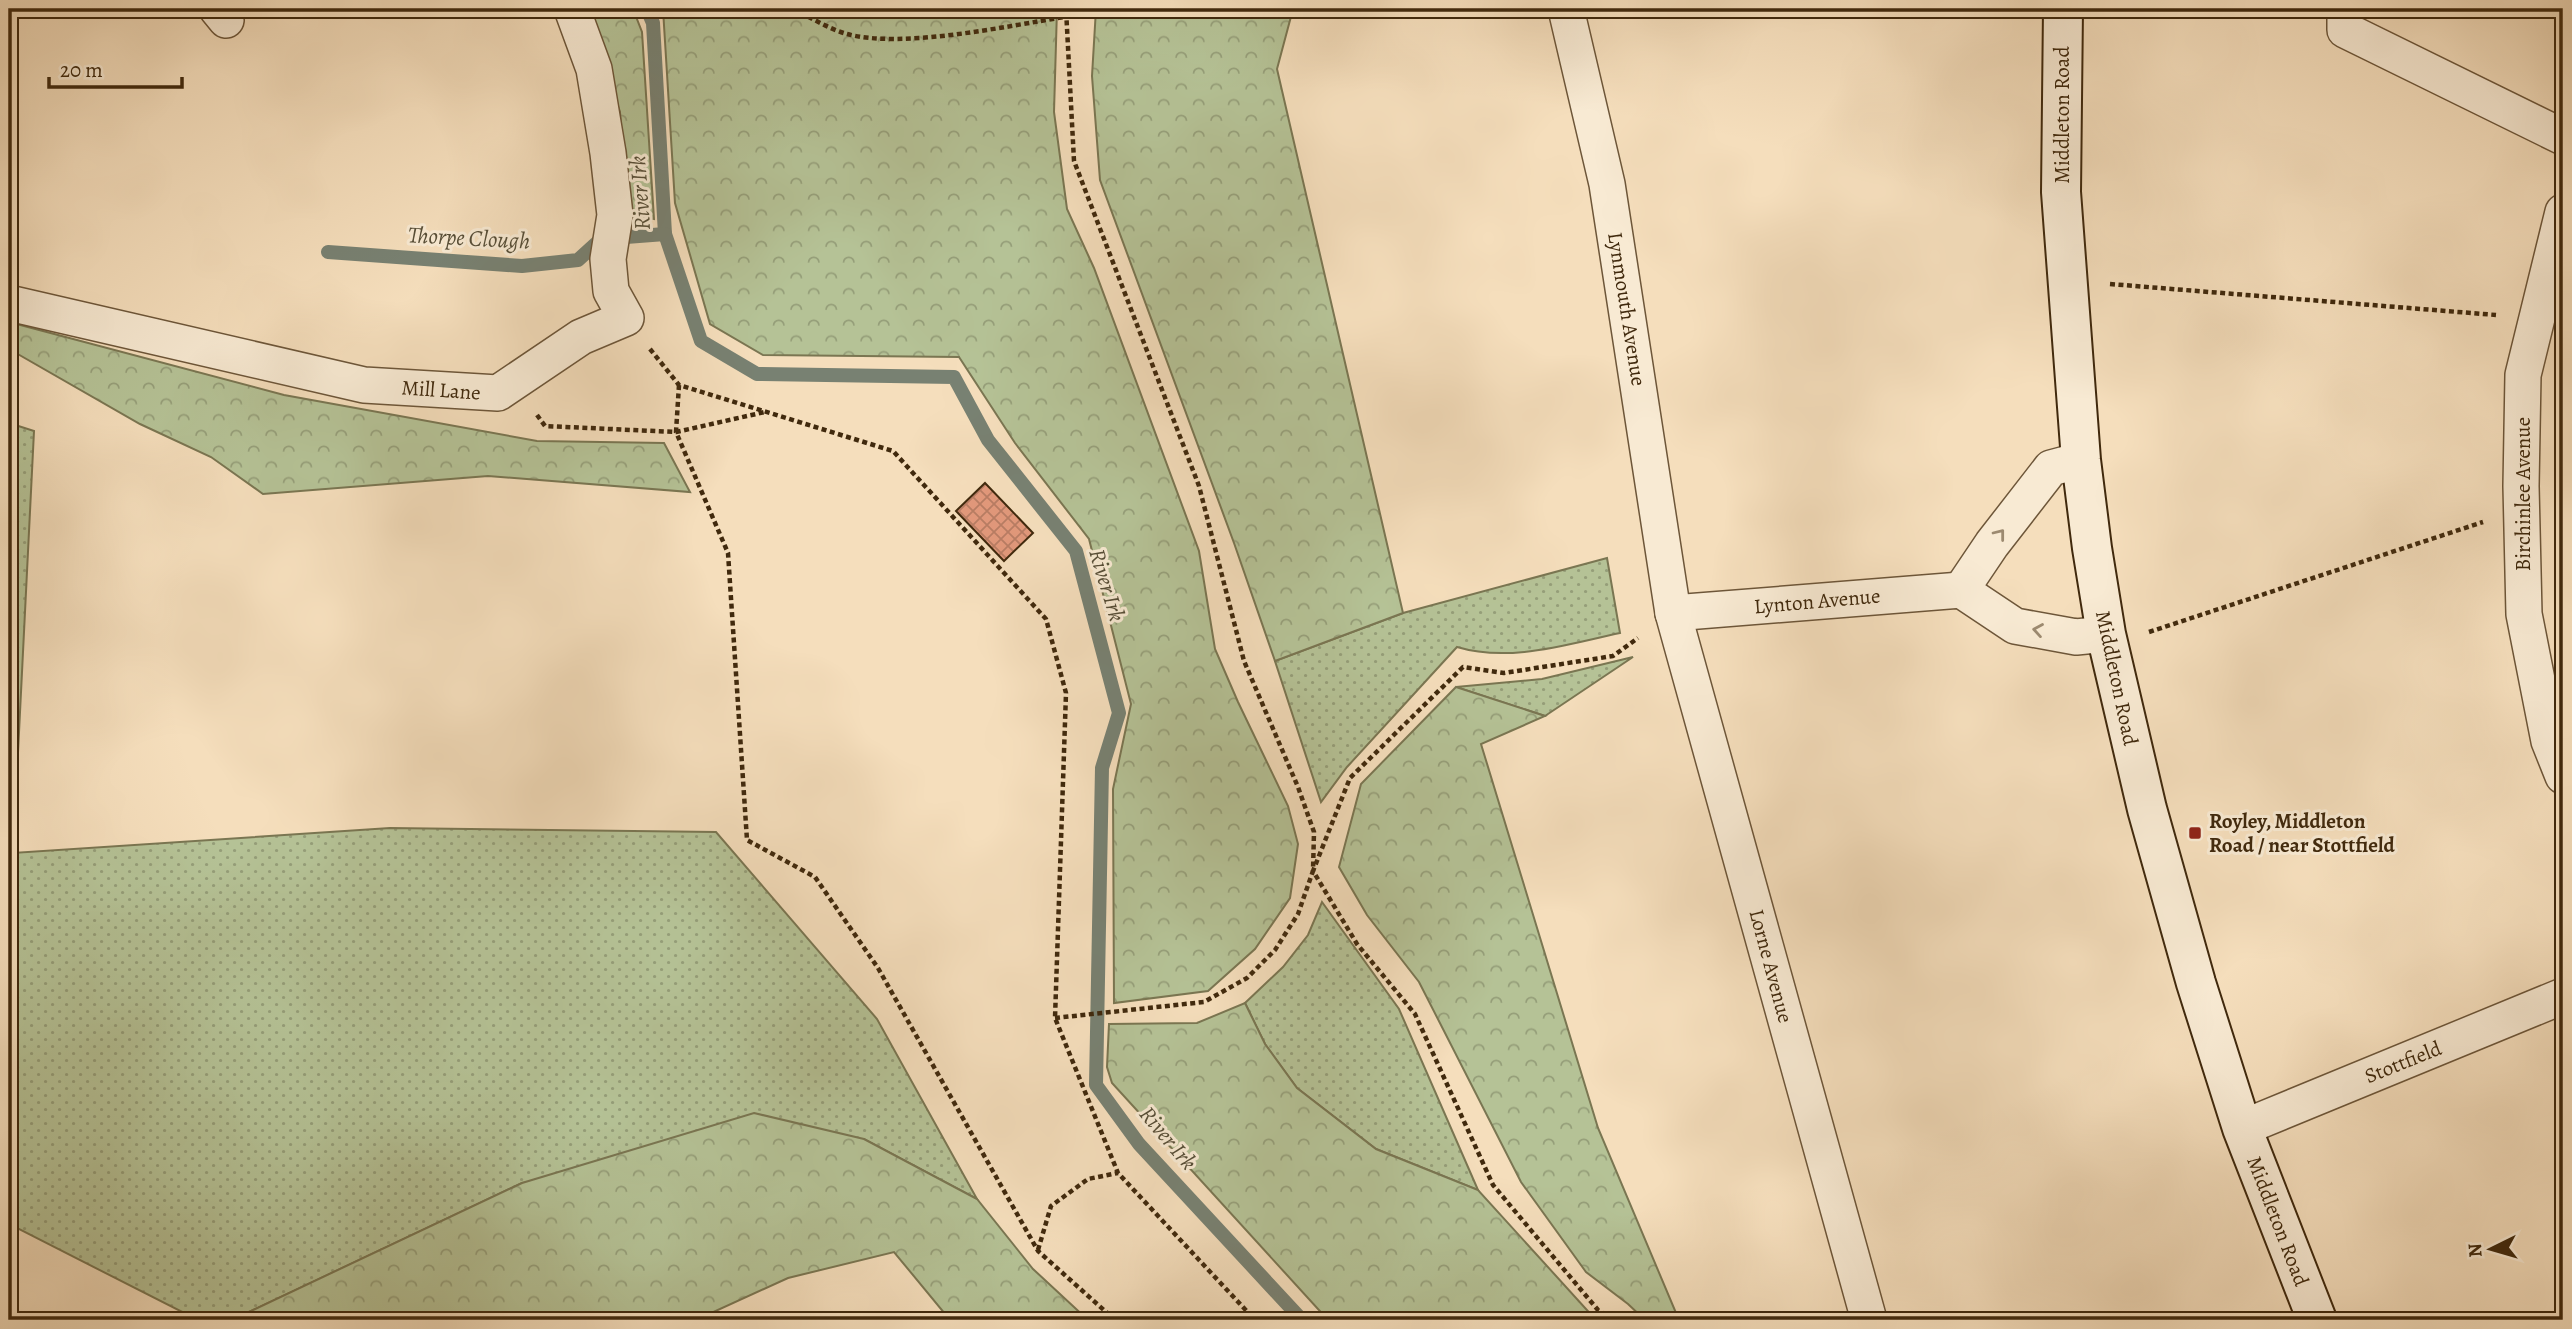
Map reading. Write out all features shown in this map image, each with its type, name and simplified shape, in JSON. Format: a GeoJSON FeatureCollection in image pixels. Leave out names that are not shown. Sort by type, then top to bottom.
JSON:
{"type":"FeatureCollection","features":[{"type":"Feature","properties":{"kind":"main road","name":"Middleton Road"},"geometry":{"type":"LineString","coordinates":[[2063,9],[2061,192],[2067,280],[2081,460],[2107,640],[2147,809],[2196,983],[2242,1128],[2317,1320]]}},
{"type":"Feature","properties":{"kind":"street"},"geometry":{"type":"LineString","coordinates":[[572,9],[594,69],[615,215],[608,259],[611,290],[626,318]]}},
{"type":"Feature","properties":{"kind":"street","name":"Lynmouth Avenue"},"geometry":{"type":"LineString","coordinates":[[1566,9],[1607,184],[1673,613]]}},
{"type":"Feature","properties":{"kind":"street"},"geometry":{"type":"LineString","coordinates":[[2345,9],[2345,30],[2563,137]]}},
{"type":"Feature","properties":{"kind":"street","name":"Birchinlee Avenue"},"geometry":{"type":"LineString","coordinates":[[2563,212],[2523,375],[2521,510],[2524,614],[2549,741],[2563,776]]}},
{"type":"Feature","properties":{"kind":"street","name":"Mill Lane"},"geometry":{"type":"LineString","coordinates":[[9,303],[364,385],[498,393],[581,337],[626,318]]}},
{"type":"Feature","properties":{"kind":"street"},"geometry":{"type":"LineString","coordinates":[[2081,460],[2051,468],[1992,544],[1961,590],[2015,626],[2107,640]]}},
{"type":"Feature","properties":{"kind":"street","name":"Lynton Avenue"},"geometry":{"type":"LineString","coordinates":[[1673,613],[1961,590]]}},
{"type":"Feature","properties":{"kind":"street","name":"Lorne Avenue"},"geometry":{"type":"LineString","coordinates":[[1673,613],[1869,1320]]}},
{"type":"Feature","properties":{"kind":"street","name":"Stottfield"},"geometry":{"type":"LineString","coordinates":[[2242,1128],[2563,996]]}},
{"type":"Feature","properties":{"kind":"path"},"geometry":{"type":"LineString","coordinates":[[793,9],[846,33],[885,39],[948,34],[1065,17]]}},
{"type":"Feature","properties":{"kind":"path"},"geometry":{"type":"LineString","coordinates":[[1066,9],[1074,161],[1199,486],[1244,661],[1298,787],[1314,832],[1312,871],[1357,944],[1415,1014],[1493,1185],[1598,1310],[1613,1320]]}},
{"type":"Feature","properties":{"kind":"path"},"geometry":{"type":"LineString","coordinates":[[2067,280],[2536,318]]}},
{"type":"Feature","properties":{"kind":"path"},"geometry":{"type":"LineString","coordinates":[[626,318],[679,385],[893,452],[1046,619],[1066,693],[1055,1017],[1118,1173],[1255,1320]]}},
{"type":"Feature","properties":{"kind":"path"},"geometry":{"type":"LineString","coordinates":[[514,382],[545,426],[676,432],[766,412]]}},
{"type":"Feature","properties":{"kind":"path"},"geometry":{"type":"LineString","coordinates":[[679,385],[676,432],[728,553],[747,840],[815,877],[878,968],[1038,1251],[1115,1320]]}},
{"type":"Feature","properties":{"kind":"path"},"geometry":{"type":"LineString","coordinates":[[2107,640],[2521,510]]}},
{"type":"Feature","properties":{"kind":"path"},"geometry":{"type":"LineString","coordinates":[[1055,1017],[1204,1002],[1247,978],[1275,950],[1298,914],[1312,871],[1350,778],[1463,667],[1504,673],[1613,656],[1673,613]]}},
{"type":"Feature","properties":{"kind":"path"},"geometry":{"type":"LineString","coordinates":[[1038,1251],[1051,1206],[1088,1180],[1118,1173]]}},
{"type":"Feature","properties":{"kind":"green space"},"geometry":{"type":"Polygon","coordinates":[[[584,9],[633,9],[642,32],[654,219],[626,213],[620,112],[584,9]]]}},
{"type":"Feature","properties":{"kind":"green space"},"geometry":{"type":"Polygon","coordinates":[[[663,9],[1057,9],[1054,112],[1067,209],[1094,268],[1199,551],[1215,649],[1288,806],[1298,844],[1290,898],[1255,949],[1208,991],[1114,1003],[1113,789],[1131,704],[1089,539],[1015,443],[959,357],[763,355],[710,324],[675,203],[663,9]]]}},
{"type":"Feature","properties":{"kind":"green space"},"geometry":{"type":"Polygon","coordinates":[[[1096,9],[1293,9],[1277,69],[1403,613],[1275,661],[1100,180],[1092,76],[1096,9]]]}},
{"type":"Feature","properties":{"kind":"green space"},"geometry":{"type":"Polygon","coordinates":[[[9,322],[284,395],[537,441],[664,443],[690,492],[488,476],[263,494],[211,457],[140,424],[9,349],[9,322]]]}},
{"type":"Feature","properties":{"kind":"green space"},"geometry":{"type":"Polygon","coordinates":[[[9,423],[34,431],[13,853],[390,828],[716,832],[877,1019],[977,1199],[864,1139],[522,1183],[232,1320],[198,1320],[9,1224],[9,423]]]}},
{"type":"Feature","properties":{"kind":"green space"},"geometry":{"type":"Polygon","coordinates":[[[1607,558],[1620,633],[1518,653],[1457,647],[1347,767],[1321,802],[1275,661],[1403,613],[1607,558]]]}},
{"type":"Feature","properties":{"kind":"green space"},"geometry":{"type":"Polygon","coordinates":[[[1633,657],[1545,716],[1456,687],[1542,679],[1633,657]]]}},
{"type":"Feature","properties":{"kind":"green space"},"geometry":{"type":"Polygon","coordinates":[[[1456,687],[1545,716],[1481,744],[1598,1128],[1679,1320],[1645,1320],[1586,1272],[1521,1182],[1419,982],[1367,915],[1339,867],[1361,784],[1456,687]]]}},
{"type":"Feature","properties":{"kind":"green space"},"geometry":{"type":"Polygon","coordinates":[[[1322,902],[1399,1009],[1478,1190],[1376,1149],[1297,1088],[1265,1044],[1245,1003],[1283,967],[1308,935],[1322,902]]]}},
{"type":"Feature","properties":{"kind":"green space"},"geometry":{"type":"Polygon","coordinates":[[[1245,1003],[1265,1044],[1297,1088],[1376,1149],[1478,1190],[1596,1320],[1328,1320],[1112,1083],[1107,1067],[1109,1024],[1197,1023],[1245,1003]]]}},
{"type":"Feature","properties":{"kind":"green space"},"geometry":{"type":"Polygon","coordinates":[[[754,1113],[864,1139],[977,1199],[1033,1269],[1088,1320],[950,1320],[894,1252],[788,1278],[696,1320],[232,1320],[522,1183],[754,1113]]]}},
{"type":"Feature","properties":{"kind":"building"},"geometry":{"type":"Polygon","coordinates":[[[985,483],[1033,533],[1004,561],[956,511],[985,483]]]}},
{"type":"Feature","properties":{"kind":"waterway","name":"River Irk"},"geometry":{"type":"LineString","coordinates":[[647,9],[653,23],[665,234],[701,341],[757,374],[954,377],[988,440],[1076,551],[1119,713],[1102,768],[1096,1085],[1139,1144],[1302,1320]]}},
{"type":"Feature","properties":{"kind":"waterway","name":"Thorpe Clough"},"geometry":{"type":"LineString","coordinates":[[626,237],[665,234]]}},
{"type":"Feature","properties":{"kind":"waterway","name":"Thorpe Clough"},"geometry":{"type":"LineString","coordinates":[[328,252],[522,266],[578,260],[600,240]]}},
{"type":"Feature","properties":{"kind":"place","name":"Royley, Middleton Road / near Stottfield"},"geometry":{"type":"Point","coordinates":[2195,833]}}]}
